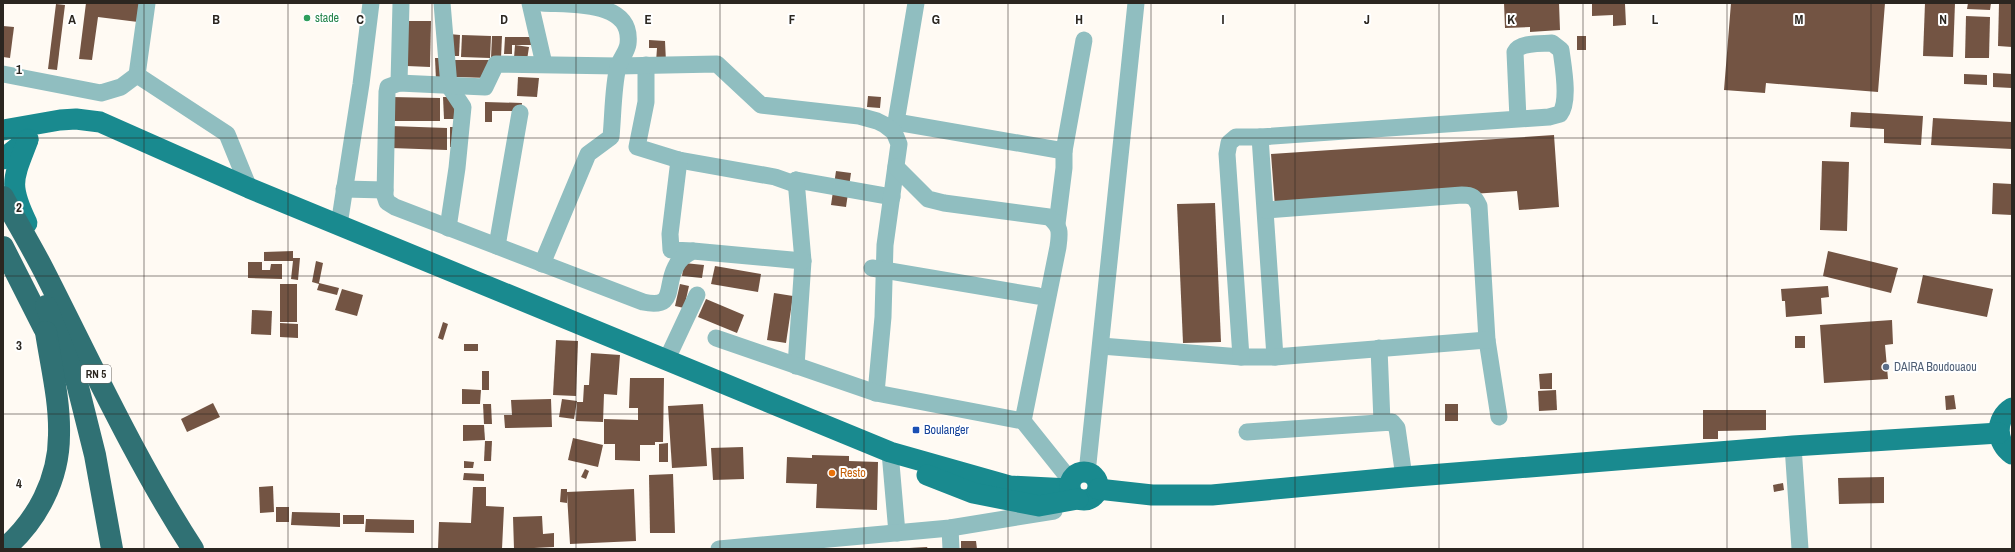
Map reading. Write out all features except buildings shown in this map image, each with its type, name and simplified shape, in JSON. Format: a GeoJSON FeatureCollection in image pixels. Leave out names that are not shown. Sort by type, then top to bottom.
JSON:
{"type":"FeatureCollection","features":[{"type":"Feature","properties":{"kind":"highway","name":"RN 5"},"geometry":{"type":"LineString","coordinates":[[3,197],[42,266],[90,364],[168,511],[193,549]]}},
{"type":"Feature","properties":{"kind":"highway"},"geometry":{"type":"LineString","coordinates":[[3,220],[38,288],[77,383],[96,455],[112,549]]}},
{"type":"Feature","properties":{"kind":"highway","name":"RN 5"},"geometry":{"type":"LineString","coordinates":[[3,247],[46,332],[69,388],[87,454],[102,549]]}},
{"type":"Feature","properties":{"kind":"highway"},"geometry":{"type":"LineString","coordinates":[[4,549],[20,536],[42,504],[54,473],[59,435],[56,399],[46,332]]}},
{"type":"Feature","properties":{"kind":"main road"},"geometry":{"type":"LineString","coordinates":[[3,130],[60,120],[76,119],[100,122],[249,188],[668,359],[890,452],[1010,486],[1082,488],[1152,495],[1212,495],[1404,477],[1793,446],[1999,433]]}},
{"type":"Feature","properties":{"kind":"main road"},"geometry":{"type":"LineString","coordinates":[[3,159],[28,140],[60,120]]}},
{"type":"Feature","properties":{"kind":"main road"},"geometry":{"type":"LineString","coordinates":[[28,140],[17,168],[14,190],[16,201],[38,246],[42,266]]}},
{"type":"Feature","properties":{"kind":"main road"},"geometry":{"type":"LineString","coordinates":[[2012,408],[2003,416],[1999,433],[2001,442],[2006,450],[2012,454]]}},
{"type":"Feature","properties":{"kind":"street"},"geometry":{"type":"LineString","coordinates":[[3,74],[101,93],[121,87],[137,75],[147,3]]}},
{"type":"Feature","properties":{"kind":"street"},"geometry":{"type":"LineString","coordinates":[[339,225],[361,84],[371,3]]}},
{"type":"Feature","properties":{"kind":"street"},"geometry":{"type":"LineString","coordinates":[[401,3],[394,85],[387,92],[385,190],[387,202],[395,207],[448,228],[654,305],[663,303],[668,298],[674,268],[682,256],[693,251]]}},
{"type":"Feature","properties":{"kind":"street"},"geometry":{"type":"LineString","coordinates":[[442,3],[449,86],[462,107],[457,168],[448,228]]}},
{"type":"Feature","properties":{"kind":"street"},"geometry":{"type":"LineString","coordinates":[[530,3],[544,64]]}},
{"type":"Feature","properties":{"kind":"street"},"geometry":{"type":"LineString","coordinates":[[542,3],[600,6],[614,12],[625,24],[628,35],[628,46],[618,66],[611,137],[588,154],[542,264]]}},
{"type":"Feature","properties":{"kind":"street"},"geometry":{"type":"LineString","coordinates":[[916,3],[896,122],[1064,151]]}},
{"type":"Feature","properties":{"kind":"street"},"geometry":{"type":"LineString","coordinates":[[719,549],[771,547],[950,528],[1050,512],[1082,488],[1101,346],[1136,3]]}},
{"type":"Feature","properties":{"kind":"street"},"geometry":{"type":"LineString","coordinates":[[1023,421],[1058,247],[1060,234],[1057,224],[1064,168],[1064,151],[1084,40]]}},
{"type":"Feature","properties":{"kind":"street"},"geometry":{"type":"LineString","coordinates":[[1241,357],[1227,154],[1229,143],[1236,137],[1260,137],[1549,117],[1560,114],[1564,110],[1565,99],[1561,50],[1552,43],[1521,46],[1516,48],[1518,119]]}},
{"type":"Feature","properties":{"kind":"street"},"geometry":{"type":"LineString","coordinates":[[361,84],[485,87],[496,64],[618,66],[717,64],[761,104],[859,116],[886,125],[894,132],[899,144],[885,245],[878,268],[883,317],[876,393]]}},
{"type":"Feature","properties":{"kind":"street"},"geometry":{"type":"LineString","coordinates":[[646,65],[646,102],[636,147],[679,160],[775,177],[792,183],[796,180],[892,197]]}},
{"type":"Feature","properties":{"kind":"street"},"geometry":{"type":"LineString","coordinates":[[137,75],[227,134],[249,188]]}},
{"type":"Feature","properties":{"kind":"street"},"geometry":{"type":"LineString","coordinates":[[497,246],[520,112]]}},
{"type":"Feature","properties":{"kind":"street"},"geometry":{"type":"LineString","coordinates":[[894,132],[1064,151]]}},
{"type":"Feature","properties":{"kind":"street"},"geometry":{"type":"LineString","coordinates":[[1260,137],[1275,357]]}},
{"type":"Feature","properties":{"kind":"street"},"geometry":{"type":"LineString","coordinates":[[679,160],[670,234],[671,250],[803,261]]}},
{"type":"Feature","properties":{"kind":"street"},"geometry":{"type":"LineString","coordinates":[[896,167],[928,199],[944,203],[1049,217],[1057,224]]}},
{"type":"Feature","properties":{"kind":"street"},"geometry":{"type":"LineString","coordinates":[[796,180],[803,261],[796,366]]}},
{"type":"Feature","properties":{"kind":"street"},"geometry":{"type":"LineString","coordinates":[[344,189],[385,190]]}},
{"type":"Feature","properties":{"kind":"street"},"geometry":{"type":"LineString","coordinates":[[1266,210],[1462,195],[1470,195],[1476,198],[1479,206],[1487,340],[1499,417]]}},
{"type":"Feature","properties":{"kind":"street"},"geometry":{"type":"LineString","coordinates":[[878,268],[1038,296]]}},
{"type":"Feature","properties":{"kind":"street"},"geometry":{"type":"LineString","coordinates":[[668,359],[697,295]]}},
{"type":"Feature","properties":{"kind":"street"},"geometry":{"type":"LineString","coordinates":[[716,338],[876,393],[1023,421],[1082,488]]}},
{"type":"Feature","properties":{"kind":"street"},"geometry":{"type":"LineString","coordinates":[[1101,346],[1241,357],[1275,357],[1487,340]]}},
{"type":"Feature","properties":{"kind":"street"},"geometry":{"type":"LineString","coordinates":[[1379,348],[1382,422]]}},
{"type":"Feature","properties":{"kind":"street"},"geometry":{"type":"LineString","coordinates":[[1247,432],[1392,422],[1397,428],[1404,477]]}},
{"type":"Feature","properties":{"kind":"street"},"geometry":{"type":"LineString","coordinates":[[1793,446],[1800,549]]}},
{"type":"Feature","properties":{"kind":"street"},"geometry":{"type":"LineString","coordinates":[[890,452],[897,533]]}},
{"type":"Feature","properties":{"kind":"street"},"geometry":{"type":"LineString","coordinates":[[950,528],[951,549]]}},
{"type":"Feature","properties":{"kind":"place","name":"stade"},"geometry":{"type":"Point","coordinates":[307,18]}},
{"type":"Feature","properties":{"kind":"place","name":"DAIRA Boudouaou"},"geometry":{"type":"Point","coordinates":[1886,367]}},
{"type":"Feature","properties":{"kind":"place","name":"Boulanger"},"geometry":{"type":"Point","coordinates":[916,430]}},
{"type":"Feature","properties":{"kind":"place","name":"Resto"},"geometry":{"type":"Point","coordinates":[832,473]}}]}
